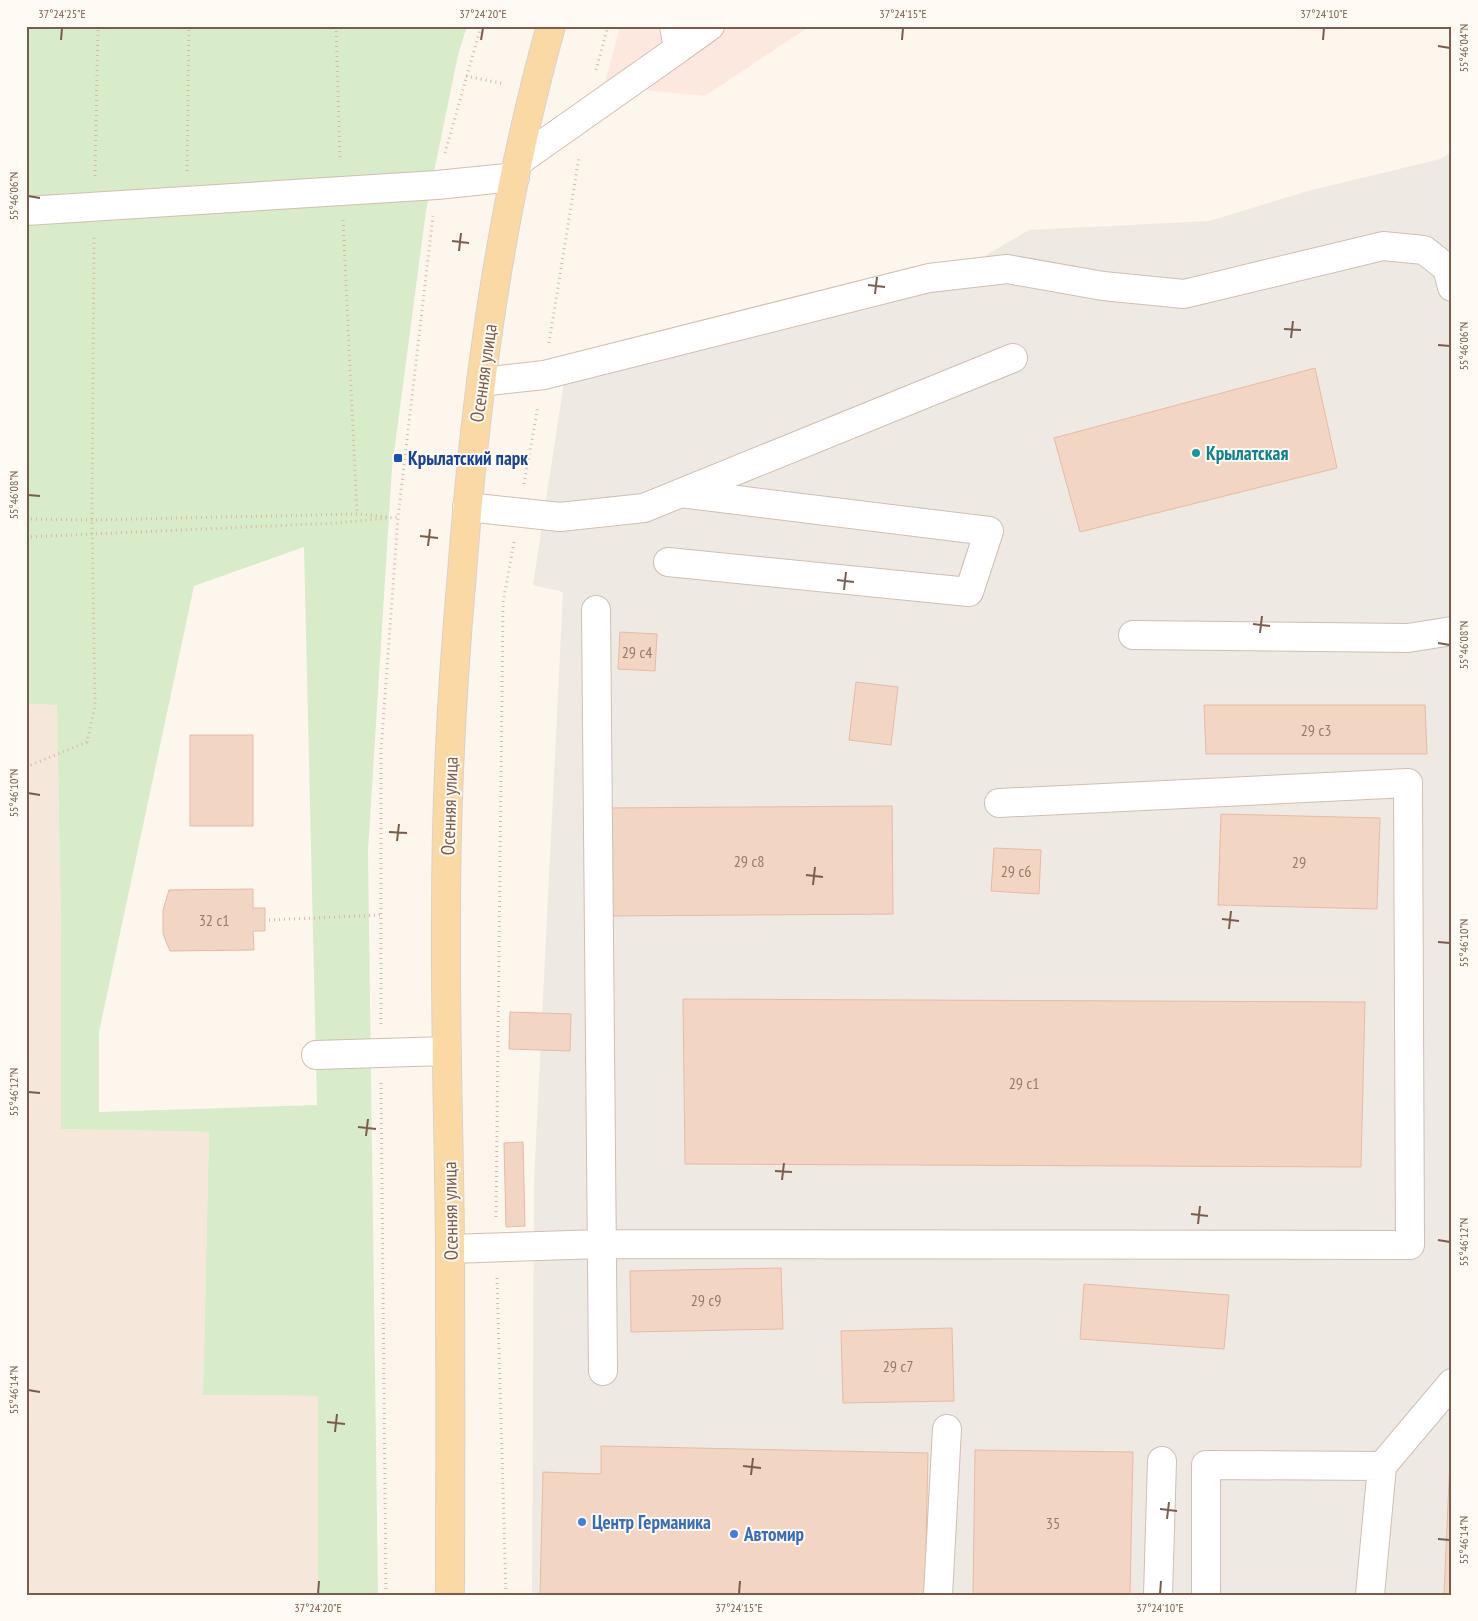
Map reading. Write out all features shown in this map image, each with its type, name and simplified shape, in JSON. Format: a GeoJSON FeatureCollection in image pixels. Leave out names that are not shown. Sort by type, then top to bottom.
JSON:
{"type":"FeatureCollection","features":[{"type":"Feature","properties":{"kind":"main road","name":"Осенняя улица"},"geometry":{"type":"LineString","coordinates":[[450,1595],[450,1249],[446,912],[452,699],[467,507],[481,382],[517,169],[533,90],[551,26]]}},
{"type":"Feature","properties":{"kind":"lane"},"geometry":{"type":"LineString","coordinates":[[26,211],[187,202],[437,184],[517,169],[676,38],[710,26]]}},
{"type":"Feature","properties":{"kind":"lane"},"geometry":{"type":"LineString","coordinates":[[481,382],[544,375],[929,278],[1007,269],[1103,286],[1184,294],[1383,246],[1424,250],[1450,272]]}},
{"type":"Feature","properties":{"kind":"lane"},"geometry":{"type":"LineString","coordinates":[[467,507],[560,517],[644,508],[1013,358]]}},
{"type":"Feature","properties":{"kind":"lane"},"geometry":{"type":"LineString","coordinates":[[668,562],[968,592],[989,531],[680,493]]}},
{"type":"Feature","properties":{"kind":"lane"},"geometry":{"type":"LineString","coordinates":[[596,610],[602,1371]]}},
{"type":"Feature","properties":{"kind":"lane"},"geometry":{"type":"LineString","coordinates":[[1133,635],[1408,638],[1452,631]]}},
{"type":"Feature","properties":{"kind":"lane"},"geometry":{"type":"LineString","coordinates":[[450,1249],[601,1244],[1410,1245],[1408,782],[999,803]]}},
{"type":"Feature","properties":{"kind":"lane"},"geometry":{"type":"LineString","coordinates":[[316,1055],[447,1051]]}},
{"type":"Feature","properties":{"kind":"lane"},"geometry":{"type":"LineString","coordinates":[[1370,1595],[1382,1466],[1452,1383]]}},
{"type":"Feature","properties":{"kind":"lane"},"geometry":{"type":"LineString","coordinates":[[938,1595],[947,1429]]}},
{"type":"Feature","properties":{"kind":"lane"},"geometry":{"type":"LineString","coordinates":[[1158,1595],[1162,1461]]}},
{"type":"Feature","properties":{"kind":"lane"},"geometry":{"type":"LineString","coordinates":[[1206,1595],[1206,1465],[1382,1466]]}},
{"type":"Feature","properties":{"kind":"path"},"geometry":{"type":"LineString","coordinates":[[26,767],[87,742],[94,706],[92,520],[94,208],[98,26]]}},
{"type":"Feature","properties":{"kind":"path"},"geometry":{"type":"LineString","coordinates":[[187,202],[189,26]]}},
{"type":"Feature","properties":{"kind":"path"},"geometry":{"type":"LineString","coordinates":[[336,26],[341,191],[357,514]]}},
{"type":"Feature","properties":{"kind":"path"},"geometry":{"type":"LineString","coordinates":[[386,1595],[381,1052],[381,751],[398,517],[437,184],[481,26]]}},
{"type":"Feature","properties":{"kind":"path"},"geometry":{"type":"LineString","coordinates":[[594,74],[608,26]]}},
{"type":"Feature","properties":{"kind":"path"},"geometry":{"type":"LineString","coordinates":[[506,1595],[496,1248],[503,602],[544,375],[580,148]]}},
{"type":"Feature","properties":{"kind":"path"},"geometry":{"type":"LineString","coordinates":[[26,519],[92,520],[357,514],[398,517]]}},
{"type":"Feature","properties":{"kind":"path"},"geometry":{"type":"LineString","coordinates":[[26,537],[336,523],[398,517]]}},
{"type":"Feature","properties":{"kind":"path"},"geometry":{"type":"LineString","coordinates":[[269,920],[381,915]]}},
{"type":"Feature","properties":{"kind":"shaded area"},"geometry":{"type":"Polygon","coordinates":[[[620,26],[810,26],[705,96],[604,86],[620,26]]]}},
{"type":"Feature","properties":{"kind":"shaded area"},"geometry":{"type":"Polygon","coordinates":[[[1452,152],[1452,1595],[532,1595],[534,1181],[563,592],[533,585],[564,382],[924,291],[1029,230],[1209,221],[1308,191],[1440,159],[1452,152]]]}},
{"type":"Feature","properties":{"kind":"shaded area"},"geometry":{"type":"Polygon","coordinates":[[[26,704],[57,705],[61,937],[61,1129],[209,1132],[203,1395],[318,1396],[318,1595],[26,1595],[26,704]]]}},
{"type":"Feature","properties":{"kind":"green space"},"geometry":{"type":"Polygon","coordinates":[[[26,26],[467,26],[458,55],[426,211],[392,468],[368,851],[378,1595],[318,1595],[318,1396],[203,1395],[209,1132],[61,1129],[61,937],[57,705],[26,704],[26,26]],[[304,547],[194,586],[99,1032],[99,1112],[317,1105],[304,547]]]}},
{"type":"Feature","properties":{"kind":"building","name":"Крылатская"},"geometry":{"type":"Polygon","coordinates":[[[1315,368],[1337,468],[1080,532],[1054,438],[1315,368]]]}},
{"type":"Feature","properties":{"kind":"building"},"geometry":{"type":"Polygon","coordinates":[[[620,632],[657,634],[655,671],[618,669],[620,632]]]}},
{"type":"Feature","properties":{"kind":"building"},"geometry":{"type":"Polygon","coordinates":[[[856,682],[898,687],[891,745],[849,740],[856,682]]]}},
{"type":"Feature","properties":{"kind":"building"},"geometry":{"type":"Polygon","coordinates":[[[1204,705],[1425,705],[1427,754],[1206,754],[1204,705]]]}},
{"type":"Feature","properties":{"kind":"building"},"geometry":{"type":"Polygon","coordinates":[[[190,735],[253,735],[253,826],[190,826],[190,735]]]}},
{"type":"Feature","properties":{"kind":"building"},"geometry":{"type":"Polygon","coordinates":[[[892,806],[893,914],[605,916],[604,808],[892,806]]]}},
{"type":"Feature","properties":{"kind":"building"},"geometry":{"type":"Polygon","coordinates":[[[1221,814],[1380,818],[1377,909],[1218,905],[1221,814]]]}},
{"type":"Feature","properties":{"kind":"building"},"geometry":{"type":"Polygon","coordinates":[[[994,848],[1041,850],[1039,894],[991,891],[994,848]]]}},
{"type":"Feature","properties":{"kind":"building"},"geometry":{"type":"Polygon","coordinates":[[[253,889],[253,908],[265,908],[265,931],[253,931],[254,950],[170,951],[163,934],[163,910],[169,890],[253,889]]]}},
{"type":"Feature","properties":{"kind":"building"},"geometry":{"type":"Polygon","coordinates":[[[683,999],[1365,1002],[1361,1167],[685,1164],[683,999]]]}},
{"type":"Feature","properties":{"kind":"building"},"geometry":{"type":"Polygon","coordinates":[[[510,1012],[571,1014],[570,1051],[509,1049],[510,1012]]]}},
{"type":"Feature","properties":{"kind":"building"},"geometry":{"type":"Polygon","coordinates":[[[523,1142],[525,1226],[506,1227],[504,1143],[523,1142]]]}},
{"type":"Feature","properties":{"kind":"building"},"geometry":{"type":"Polygon","coordinates":[[[781,1268],[783,1329],[631,1332],[630,1271],[781,1268]]]}},
{"type":"Feature","properties":{"kind":"building"},"geometry":{"type":"Polygon","coordinates":[[[1084,1284],[1229,1295],[1224,1349],[1080,1339],[1084,1284]]]}},
{"type":"Feature","properties":{"kind":"building"},"geometry":{"type":"Polygon","coordinates":[[[952,1328],[954,1401],[843,1403],[841,1331],[952,1328]]]}},
{"type":"Feature","properties":{"kind":"building"},"geometry":{"type":"Polygon","coordinates":[[[1452,1413],[1452,1595],[1444,1595],[1452,1413]]]}},
{"type":"Feature","properties":{"kind":"building","name":"Автомир"},"geometry":{"type":"Polygon","coordinates":[[[601,1446],[928,1453],[925,1595],[540,1595],[543,1472],[601,1474],[601,1446]]]}},
{"type":"Feature","properties":{"kind":"building"},"geometry":{"type":"Polygon","coordinates":[[[975,1450],[1133,1452],[1130,1595],[973,1595],[975,1450]]]}},
{"type":"Feature","properties":{"kind":"place","name":"Крылатская"},"geometry":{"type":"Point","coordinates":[1196,453]}},
{"type":"Feature","properties":{"kind":"place","name":"Крылатский парк"},"geometry":{"type":"Point","coordinates":[398,458]}},
{"type":"Feature","properties":{"kind":"place","name":"Центр Германика"},"geometry":{"type":"Point","coordinates":[582,1522]}},
{"type":"Feature","properties":{"kind":"place","name":"Автомир"},"geometry":{"type":"Point","coordinates":[734,1534]}}]}
